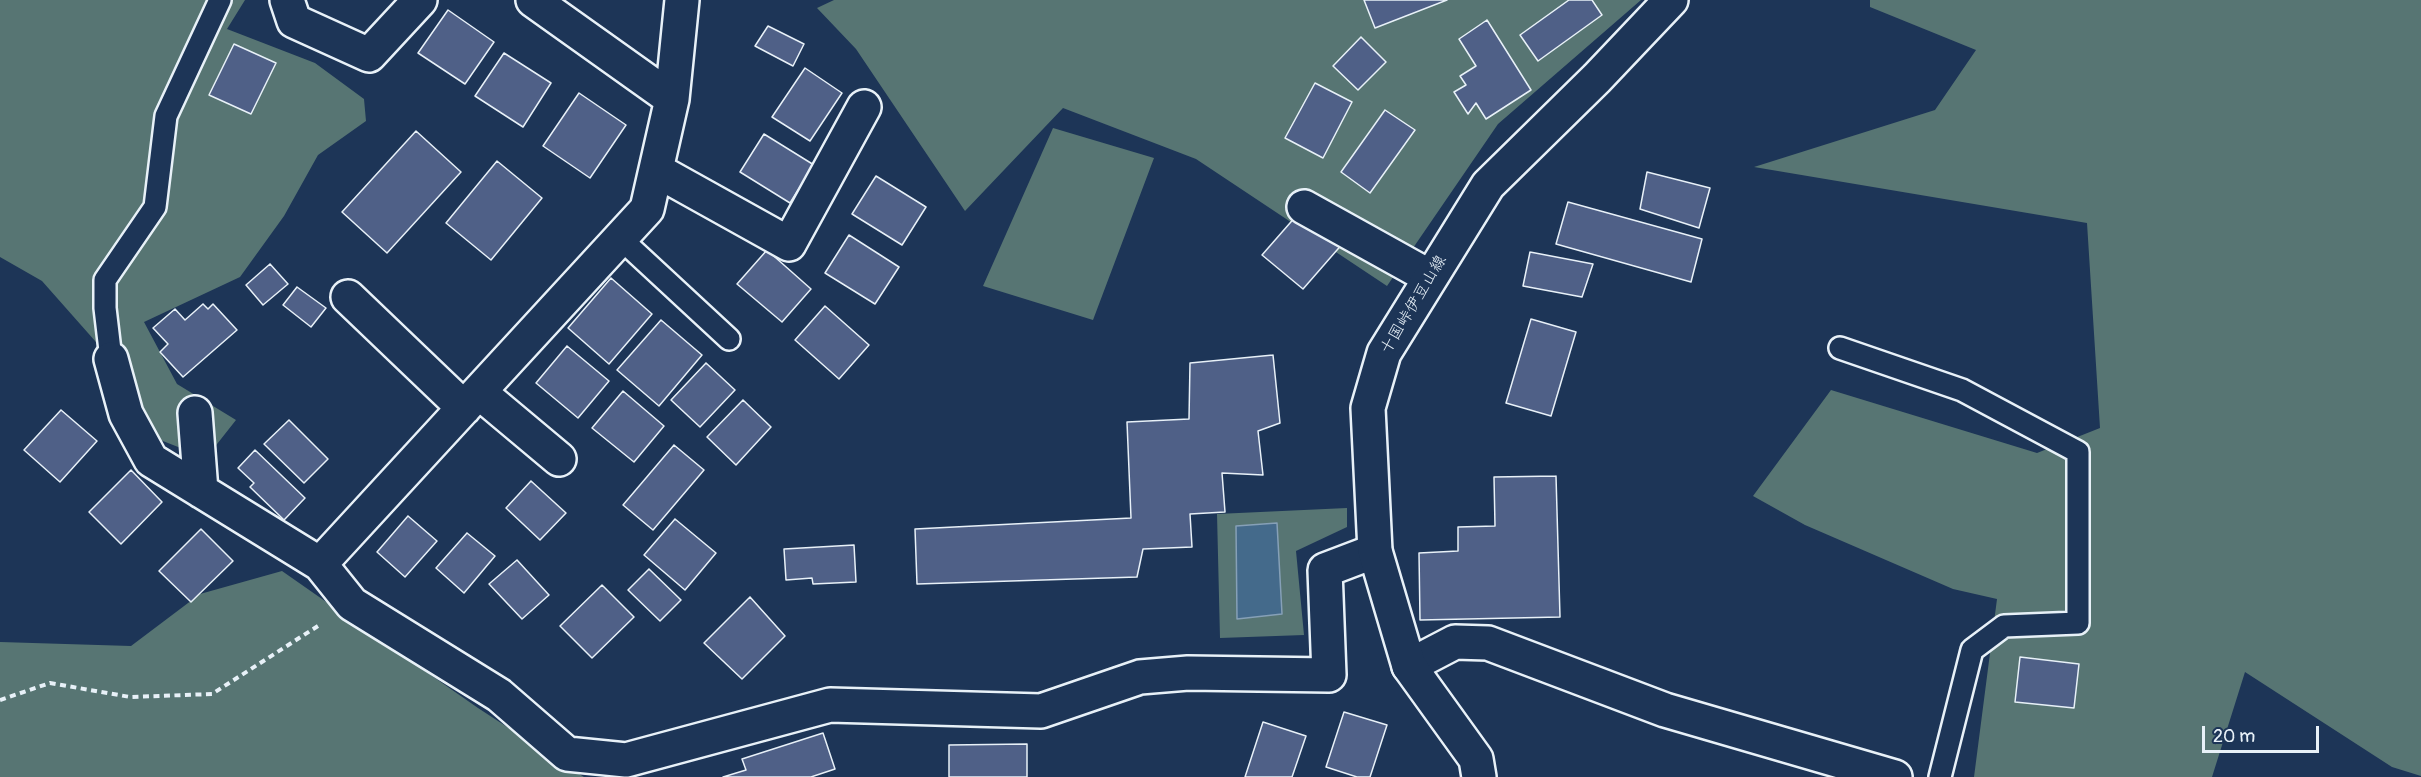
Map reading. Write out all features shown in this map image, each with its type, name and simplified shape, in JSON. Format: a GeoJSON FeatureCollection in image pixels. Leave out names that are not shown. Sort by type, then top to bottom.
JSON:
{"type":"FeatureCollection","features":[{"type":"Feature","properties":{"kind":"street"},"geometry":{"type":"LineString","coordinates":[[287,0],[294,21],[369,55],[420,0]]}},
{"type":"Feature","properties":{"kind":"street"},"geometry":{"type":"LineString","coordinates":[[533,0],[672,99]]}},
{"type":"Feature","properties":{"kind":"street"},"geometry":{"type":"LineString","coordinates":[[320,564],[647,209],[672,99],[682,0]]}},
{"type":"Feature","properties":{"kind":"street","name":"十国峠伊豆山線"},"geometry":{"type":"LineString","coordinates":[[1479,777],[1476,759],[1409,666],[1375,551],[1368,408],[1384,353],[1488,185],[1597,78],[1671,0]]}},
{"type":"Feature","properties":{"kind":"street"},"geometry":{"type":"LineString","coordinates":[[656,170],[789,244],[864,107]]}},
{"type":"Feature","properties":{"kind":"street"},"geometry":{"type":"LineString","coordinates":[[1304,207],[1430,277]]}},
{"type":"Feature","properties":{"kind":"street"},"geometry":{"type":"LineString","coordinates":[[348,297],[471,400],[559,459]]}},
{"type":"Feature","properties":{"kind":"street"},"geometry":{"type":"LineString","coordinates":[[111,359],[126,414],[151,460],[320,564],[352,604],[499,695],[567,754],[626,760],[830,705],[1041,711],[1140,677],[1188,674],[1329,675],[1325,570],[1375,551]]}},
{"type":"Feature","properties":{"kind":"street"},"geometry":{"type":"LineString","coordinates":[[195,413],[201,490]]}},
{"type":"Feature","properties":{"kind":"street"},"geometry":{"type":"LineString","coordinates":[[1409,666],[1455,642],[1488,643],[1665,710],[1895,777]]}},
{"type":"Feature","properties":{"kind":"lane"},"geometry":{"type":"LineString","coordinates":[[111,359],[105,308],[105,280],[154,207],[166,116],[220,0]]}},
{"type":"Feature","properties":{"kind":"lane"},"geometry":{"type":"LineString","coordinates":[[620,238],[729,339]]}},
{"type":"Feature","properties":{"kind":"lane"},"geometry":{"type":"LineString","coordinates":[[1840,348],[1962,390],[2078,452],[2078,623],[2004,626],[1972,650],[1940,777]]}},
{"type":"Feature","properties":{"kind":"path"},"geometry":{"type":"LineString","coordinates":[[0,700],[50,682],[130,697],[212,694],[352,604]]}},
{"type":"Feature","properties":{"kind":"green space"},"geometry":{"type":"Polygon","coordinates":[[[0,0],[245,0],[227,29],[315,63],[364,99],[366,121],[318,155],[284,216],[240,277],[144,322],[177,384],[236,420],[206,458],[135,430],[111,359],[42,281],[0,257],[0,0]]]}},
{"type":"Feature","properties":{"kind":"green space"},"geometry":{"type":"Polygon","coordinates":[[[834,0],[1641,0],[1498,124],[1387,286],[1196,159],[1063,108],[965,211],[856,49],[817,8],[834,0]]]}},
{"type":"Feature","properties":{"kind":"green space"},"geometry":{"type":"Polygon","coordinates":[[[1870,0],[2421,0],[2421,776],[2392,767],[2245,672],[2212,777],[1974,777],[1997,599],[1953,589],[1805,525],[1753,496],[1831,390],[2037,453],[2100,428],[2087,223],[1754,167],[1935,110],[1976,50],[1870,7],[1870,0]]]}},
{"type":"Feature","properties":{"kind":"green space"},"geometry":{"type":"Polygon","coordinates":[[[1053,128],[1154,158],[1093,320],[983,286],[1053,128]]]}},
{"type":"Feature","properties":{"kind":"green space"},"geometry":{"type":"Polygon","coordinates":[[[1347,508],[1347,527],[1296,551],[1304,635],[1220,638],[1217,514],[1347,508]]]}},
{"type":"Feature","properties":{"kind":"green space"},"geometry":{"type":"Polygon","coordinates":[[[282,571],[478,708],[584,777],[0,777],[0,642],[131,646],[200,594],[282,571]]]}},
{"type":"Feature","properties":{"kind":"water"},"geometry":{"type":"Polygon","coordinates":[[[1277,523],[1282,614],[1237,619],[1236,526],[1277,523]]]}},
{"type":"Feature","properties":{"kind":"building"},"geometry":{"type":"Polygon","coordinates":[[[1364,0],[1447,0],[1375,28],[1364,0]]]}},
{"type":"Feature","properties":{"kind":"building"},"geometry":{"type":"Polygon","coordinates":[[[1569,0],[1592,0],[1602,15],[1538,61],[1520,35],[1569,0]]]}},
{"type":"Feature","properties":{"kind":"building"},"geometry":{"type":"Polygon","coordinates":[[[448,10],[494,42],[465,84],[418,53],[448,10]]]}},
{"type":"Feature","properties":{"kind":"building"},"geometry":{"type":"Polygon","coordinates":[[[1487,20],[1531,90],[1486,119],[1476,103],[1468,114],[1454,92],[1466,85],[1460,76],[1476,66],[1459,39],[1487,20]]]}},
{"type":"Feature","properties":{"kind":"building"},"geometry":{"type":"Polygon","coordinates":[[[768,26],[804,44],[793,66],[755,46],[768,26]]]}},
{"type":"Feature","properties":{"kind":"building"},"geometry":{"type":"Polygon","coordinates":[[[1361,37],[1386,62],[1358,90],[1333,66],[1361,37]]]}},
{"type":"Feature","properties":{"kind":"building"},"geometry":{"type":"Polygon","coordinates":[[[234,44],[276,63],[251,114],[209,95],[234,44]]]}},
{"type":"Feature","properties":{"kind":"building"},"geometry":{"type":"Polygon","coordinates":[[[504,53],[551,83],[523,127],[475,96],[504,53]]]}},
{"type":"Feature","properties":{"kind":"building"},"geometry":{"type":"Polygon","coordinates":[[[805,68],[842,93],[810,141],[772,117],[805,68]]]}},
{"type":"Feature","properties":{"kind":"building"},"geometry":{"type":"Polygon","coordinates":[[[1315,83],[1352,102],[1323,158],[1285,138],[1315,83]]]}},
{"type":"Feature","properties":{"kind":"building"},"geometry":{"type":"Polygon","coordinates":[[[579,93],[626,125],[590,178],[543,146],[579,93]]]}},
{"type":"Feature","properties":{"kind":"building"},"geometry":{"type":"Polygon","coordinates":[[[1385,110],[1415,130],[1370,193],[1341,172],[1385,110]]]}},
{"type":"Feature","properties":{"kind":"building"},"geometry":{"type":"Polygon","coordinates":[[[416,131],[461,172],[387,253],[342,212],[416,131]]]}},
{"type":"Feature","properties":{"kind":"building"},"geometry":{"type":"Polygon","coordinates":[[[764,134],[814,165],[790,203],[740,172],[764,134]]]}},
{"type":"Feature","properties":{"kind":"building"},"geometry":{"type":"Polygon","coordinates":[[[497,161],[542,198],[491,260],[446,223],[497,161]]]}},
{"type":"Feature","properties":{"kind":"building"},"geometry":{"type":"Polygon","coordinates":[[[1647,172],[1710,188],[1699,228],[1640,209],[1647,172]]]}},
{"type":"Feature","properties":{"kind":"building"},"geometry":{"type":"Polygon","coordinates":[[[876,176],[926,207],[902,245],[852,214],[876,176]]]}},
{"type":"Feature","properties":{"kind":"building"},"geometry":{"type":"Polygon","coordinates":[[[1568,202],[1702,239],[1691,282],[1556,244],[1568,202]]]}},
{"type":"Feature","properties":{"kind":"building"},"geometry":{"type":"Polygon","coordinates":[[[1304,207],[1344,242],[1303,289],[1262,255],[1304,207]]]}},
{"type":"Feature","properties":{"kind":"building"},"geometry":{"type":"Polygon","coordinates":[[[849,235],[899,267],[875,304],[825,273],[849,235]]]}},
{"type":"Feature","properties":{"kind":"building"},"geometry":{"type":"Polygon","coordinates":[[[767,250],[811,289],[782,322],[737,284],[767,250]]]}},
{"type":"Feature","properties":{"kind":"building"},"geometry":{"type":"Polygon","coordinates":[[[1530,252],[1593,264],[1582,297],[1523,286],[1530,252]]]}},
{"type":"Feature","properties":{"kind":"building"},"geometry":{"type":"Polygon","coordinates":[[[270,264],[288,284],[263,305],[246,285],[270,264]]]}},
{"type":"Feature","properties":{"kind":"building"},"geometry":{"type":"Polygon","coordinates":[[[611,278],[652,314],[609,364],[568,328],[611,278]]]}},
{"type":"Feature","properties":{"kind":"building"},"geometry":{"type":"Polygon","coordinates":[[[297,287],[326,308],[311,327],[283,305],[297,287]]]}},
{"type":"Feature","properties":{"kind":"building"},"geometry":{"type":"Polygon","coordinates":[[[203,304],[208,309],[213,304],[237,330],[183,377],[160,352],[168,344],[153,328],[175,309],[185,320],[203,304]]]}},
{"type":"Feature","properties":{"kind":"building"},"geometry":{"type":"Polygon","coordinates":[[[825,306],[869,345],[839,379],[795,340],[825,306]]]}},
{"type":"Feature","properties":{"kind":"building"},"geometry":{"type":"Polygon","coordinates":[[[1531,319],[1576,332],[1551,416],[1506,403],[1531,319]]]}},
{"type":"Feature","properties":{"kind":"building"},"geometry":{"type":"Polygon","coordinates":[[[661,320],[702,355],[659,406],[617,370],[661,320]]]}},
{"type":"Feature","properties":{"kind":"building"},"geometry":{"type":"Polygon","coordinates":[[[567,346],[609,381],[578,418],[536,383],[567,346]]]}},
{"type":"Feature","properties":{"kind":"building"},"geometry":{"type":"Polygon","coordinates":[[[1273,355],[1280,423],[1258,431],[1263,475],[1222,473],[1225,512],[1190,514],[1192,547],[1143,549],[1137,577],[917,584],[915,529],[1131,518],[1127,422],[1189,419],[1190,363],[1273,355]]]}},
{"type":"Feature","properties":{"kind":"building"},"geometry":{"type":"Polygon","coordinates":[[[706,363],[735,390],[700,427],[671,400],[706,363]]]}},
{"type":"Feature","properties":{"kind":"building"},"geometry":{"type":"Polygon","coordinates":[[[623,391],[664,426],[634,462],[592,428],[623,391]]]}},
{"type":"Feature","properties":{"kind":"building"},"geometry":{"type":"Polygon","coordinates":[[[743,400],[771,427],[736,465],[707,437],[743,400]]]}},
{"type":"Feature","properties":{"kind":"building"},"geometry":{"type":"Polygon","coordinates":[[[61,410],[97,441],[60,482],[24,450],[61,410]]]}},
{"type":"Feature","properties":{"kind":"building"},"geometry":{"type":"Polygon","coordinates":[[[289,420],[328,459],[304,483],[264,444],[289,420]]]}},
{"type":"Feature","properties":{"kind":"building"},"geometry":{"type":"Polygon","coordinates":[[[674,445],[704,470],[653,530],[623,505],[674,445]]]}},
{"type":"Feature","properties":{"kind":"building"},"geometry":{"type":"Polygon","coordinates":[[[255,450],[305,498],[284,520],[250,487],[254,483],[238,468],[255,450]]]}},
{"type":"Feature","properties":{"kind":"building"},"geometry":{"type":"Polygon","coordinates":[[[131,470],[162,502],[121,544],[89,512],[131,470]]]}},
{"type":"Feature","properties":{"kind":"building"},"geometry":{"type":"Polygon","coordinates":[[[1556,476],[1560,617],[1420,620],[1419,553],[1458,551],[1458,527],[1495,526],[1494,477],[1556,476]]]}},
{"type":"Feature","properties":{"kind":"building"},"geometry":{"type":"Polygon","coordinates":[[[531,481],[566,513],[540,540],[506,508],[531,481]]]}},
{"type":"Feature","properties":{"kind":"building"},"geometry":{"type":"Polygon","coordinates":[[[408,516],[437,541],[405,577],[377,552],[408,516]]]}},
{"type":"Feature","properties":{"kind":"building"},"geometry":{"type":"Polygon","coordinates":[[[675,519],[716,553],[685,590],[644,555],[675,519]]]}},
{"type":"Feature","properties":{"kind":"building"},"geometry":{"type":"Polygon","coordinates":[[[201,529],[233,561],[191,602],[159,571],[201,529]]]}},
{"type":"Feature","properties":{"kind":"building"},"geometry":{"type":"Polygon","coordinates":[[[467,533],[495,556],[464,593],[436,568],[467,533]]]}},
{"type":"Feature","properties":{"kind":"building"},"geometry":{"type":"Polygon","coordinates":[[[854,545],[856,582],[813,584],[812,578],[786,580],[784,549],[854,545]]]}},
{"type":"Feature","properties":{"kind":"building"},"geometry":{"type":"Polygon","coordinates":[[[517,560],[549,595],[522,619],[489,584],[517,560]]]}},
{"type":"Feature","properties":{"kind":"building"},"geometry":{"type":"Polygon","coordinates":[[[649,569],[681,600],[660,621],[628,590],[649,569]]]}},
{"type":"Feature","properties":{"kind":"building"},"geometry":{"type":"Polygon","coordinates":[[[602,585],[634,617],[592,658],[560,626],[602,585]]]}},
{"type":"Feature","properties":{"kind":"building"},"geometry":{"type":"Polygon","coordinates":[[[750,597],[785,636],[742,679],[704,643],[750,597]]]}},
{"type":"Feature","properties":{"kind":"building"},"geometry":{"type":"Polygon","coordinates":[[[2020,657],[2079,664],[2074,708],[2015,702],[2020,657]]]}},
{"type":"Feature","properties":{"kind":"building"},"geometry":{"type":"Polygon","coordinates":[[[1344,712],[1387,725],[1370,777],[1357,777],[1326,767],[1344,712]]]}},
{"type":"Feature","properties":{"kind":"building"},"geometry":{"type":"Polygon","coordinates":[[[1263,722],[1306,736],[1292,777],[1245,777],[1263,722]]]}},
{"type":"Feature","properties":{"kind":"building"},"geometry":{"type":"Polygon","coordinates":[[[823,733],[835,769],[811,777],[723,777],[746,770],[742,759],[823,733]]]}},
{"type":"Feature","properties":{"kind":"building"},"geometry":{"type":"Polygon","coordinates":[[[1027,744],[1027,777],[949,777],[949,745],[1027,744]]]}}]}
